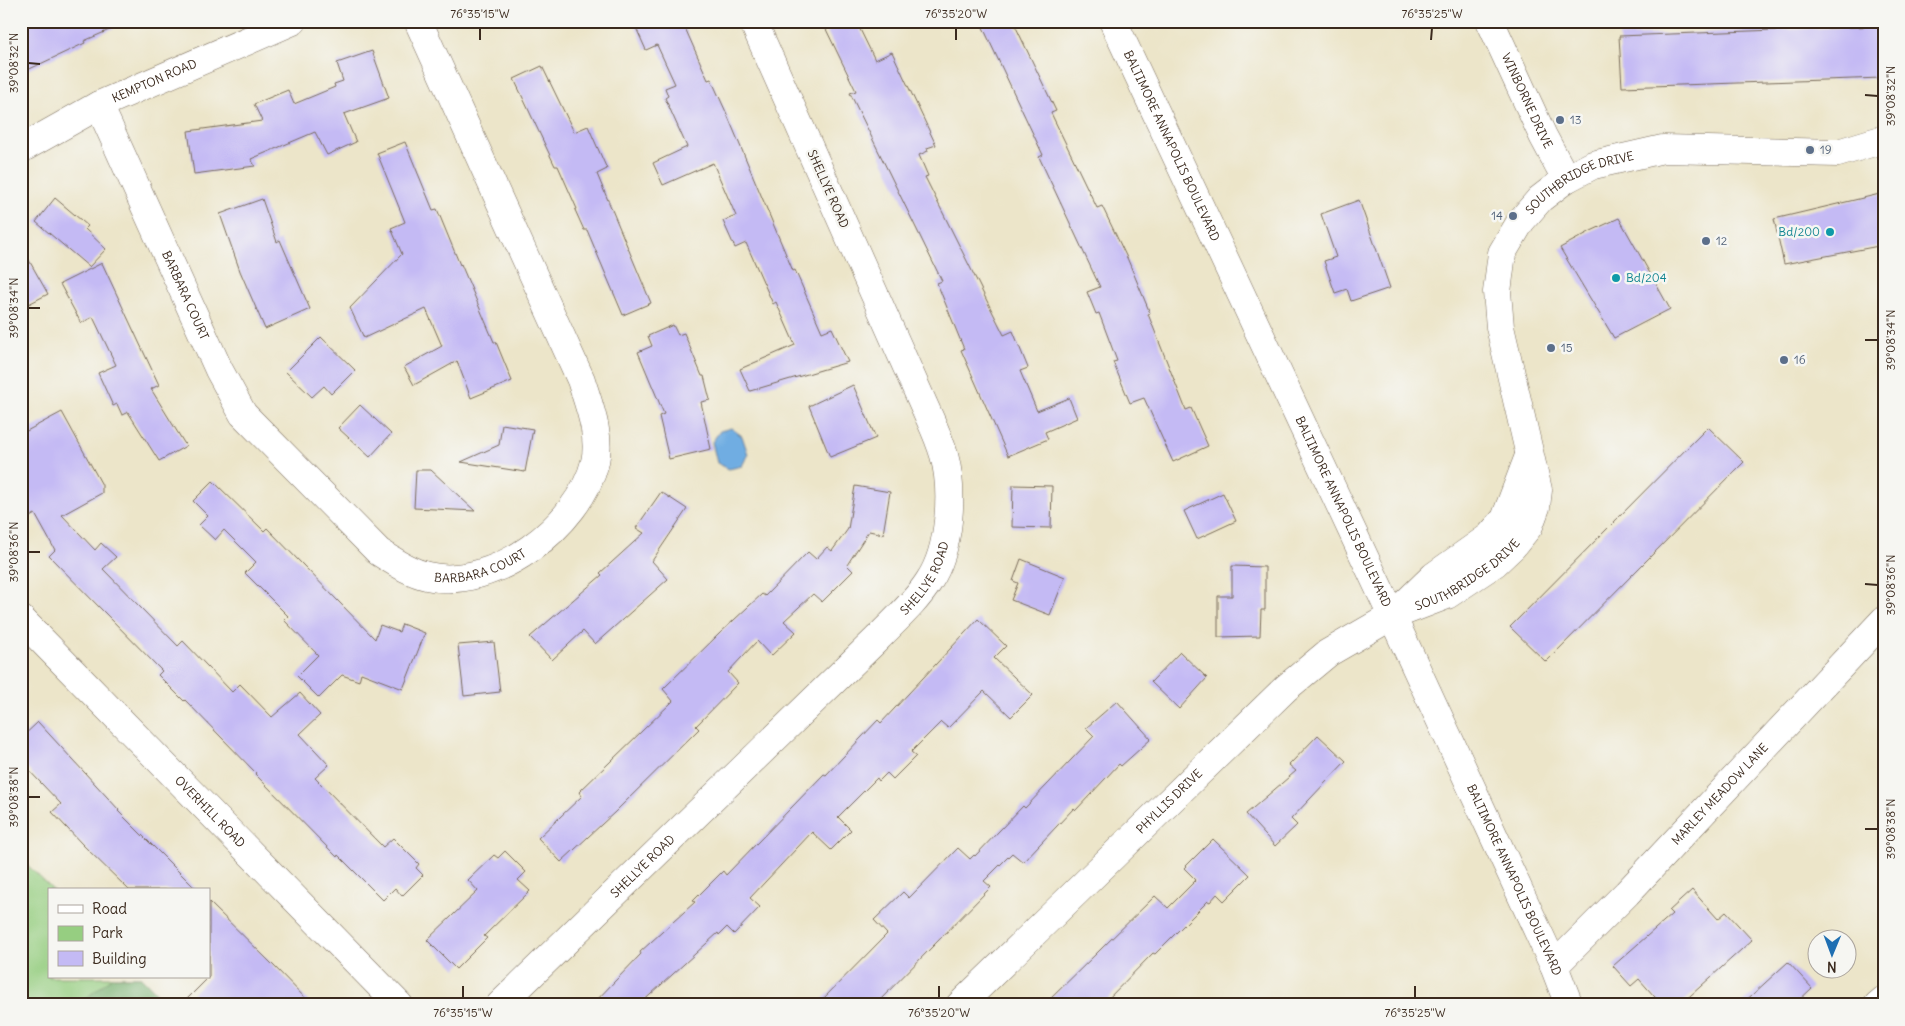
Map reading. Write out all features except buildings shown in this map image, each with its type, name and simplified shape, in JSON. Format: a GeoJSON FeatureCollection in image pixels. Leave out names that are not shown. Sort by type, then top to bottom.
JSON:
{"type":"FeatureCollection","features":[{"type":"Feature","properties":{"kind":"street","name":"KEMPTON ROAD"},"geometry":{"type":"LineString","coordinates":[[21,148],[99,105],[293,21]]}},
{"type":"Feature","properties":{"kind":"street","name":"BARBARA COURT"},"geometry":{"type":"LineString","coordinates":[[99,105],[219,370],[243,414],[379,552],[403,567],[427,576],[453,578],[481,574],[506,564],[533,547],[567,512],[586,485],[595,461],[596,440],[592,414],[581,380],[418,21]]}},
{"type":"Feature","properties":{"kind":"street","name":"SHELLYE ROAD"},"geometry":{"type":"LineString","coordinates":[[500,1005],[878,638],[930,581],[942,553],[948,517],[949,487],[944,455],[930,419],[753,21]]}},
{"type":"Feature","properties":{"kind":"street","name":"BALTIMORE ANNAPOLIS BOULEVARD"},"geometry":{"type":"LineString","coordinates":[[1113,21],[1392,616],[1554,966],[1569,1005]]}},
{"type":"Feature","properties":{"kind":"street","name":"WINBORNE DRIVE"},"geometry":{"type":"LineString","coordinates":[[1490,21],[1542,136],[1566,179]]}},
{"type":"Feature","properties":{"kind":"street","name":"SOUTHBRIDGE DRIVE"},"geometry":{"type":"LineString","coordinates":[[1392,616],[1434,576],[1489,537],[1505,519],[1529,456],[1521,411],[1500,327],[1497,292],[1502,253],[1521,221],[1540,199],[1566,179],[1594,165],[1663,149],[1838,153],[1884,139]]}},
{"type":"Feature","properties":{"kind":"street","name":"PHYLLIS DRIVE"},"geometry":{"type":"LineString","coordinates":[[960,1005],[1286,688],[1328,653],[1392,616]]}},
{"type":"Feature","properties":{"kind":"street","name":"OVERHILL ROAD"},"geometry":{"type":"LineString","coordinates":[[21,619],[399,1005]]}},
{"type":"Feature","properties":{"kind":"street","name":"MARLEY MEADOW LANE"},"geometry":{"type":"LineString","coordinates":[[1554,966],[1627,893],[1884,620]]}},
{"type":"Feature","properties":{"kind":"street"},"geometry":{"type":"LineString","coordinates":[[1878,1005],[1884,1000]]}},
{"type":"Feature","properties":{"kind":"green space"},"geometry":{"type":"Polygon","coordinates":[[[21,859],[51,888],[48,888],[48,978],[142,978],[168,1005],[21,1005],[21,859]]]}},
{"type":"Feature","properties":{"kind":"green space"},"geometry":{"type":"Polygon","coordinates":[[[112,978],[142,978],[168,1005],[77,1005],[112,978]]]}},
{"type":"Feature","properties":{"kind":"water"},"geometry":{"type":"Polygon","coordinates":[[[731,428],[742,436],[748,454],[742,466],[729,469],[717,463],[712,442],[720,431],[731,428]]]}},
{"type":"Feature","properties":{"kind":"place","name":"13"},"geometry":{"type":"Point","coordinates":[1560,120]}},
{"type":"Feature","properties":{"kind":"place","name":"19"},"geometry":{"type":"Point","coordinates":[1810,150]}},
{"type":"Feature","properties":{"kind":"place","name":"14"},"geometry":{"type":"Point","coordinates":[1513,216]}},
{"type":"Feature","properties":{"kind":"place","name":"Bd/200"},"geometry":{"type":"Point","coordinates":[1830,232]}},
{"type":"Feature","properties":{"kind":"place","name":"12"},"geometry":{"type":"Point","coordinates":[1706,241]}},
{"type":"Feature","properties":{"kind":"place","name":"Bd/204"},"geometry":{"type":"Point","coordinates":[1616,278]}},
{"type":"Feature","properties":{"kind":"place","name":"15"},"geometry":{"type":"Point","coordinates":[1551,348]}},
{"type":"Feature","properties":{"kind":"place","name":"16"},"geometry":{"type":"Point","coordinates":[1784,360]}}]}
